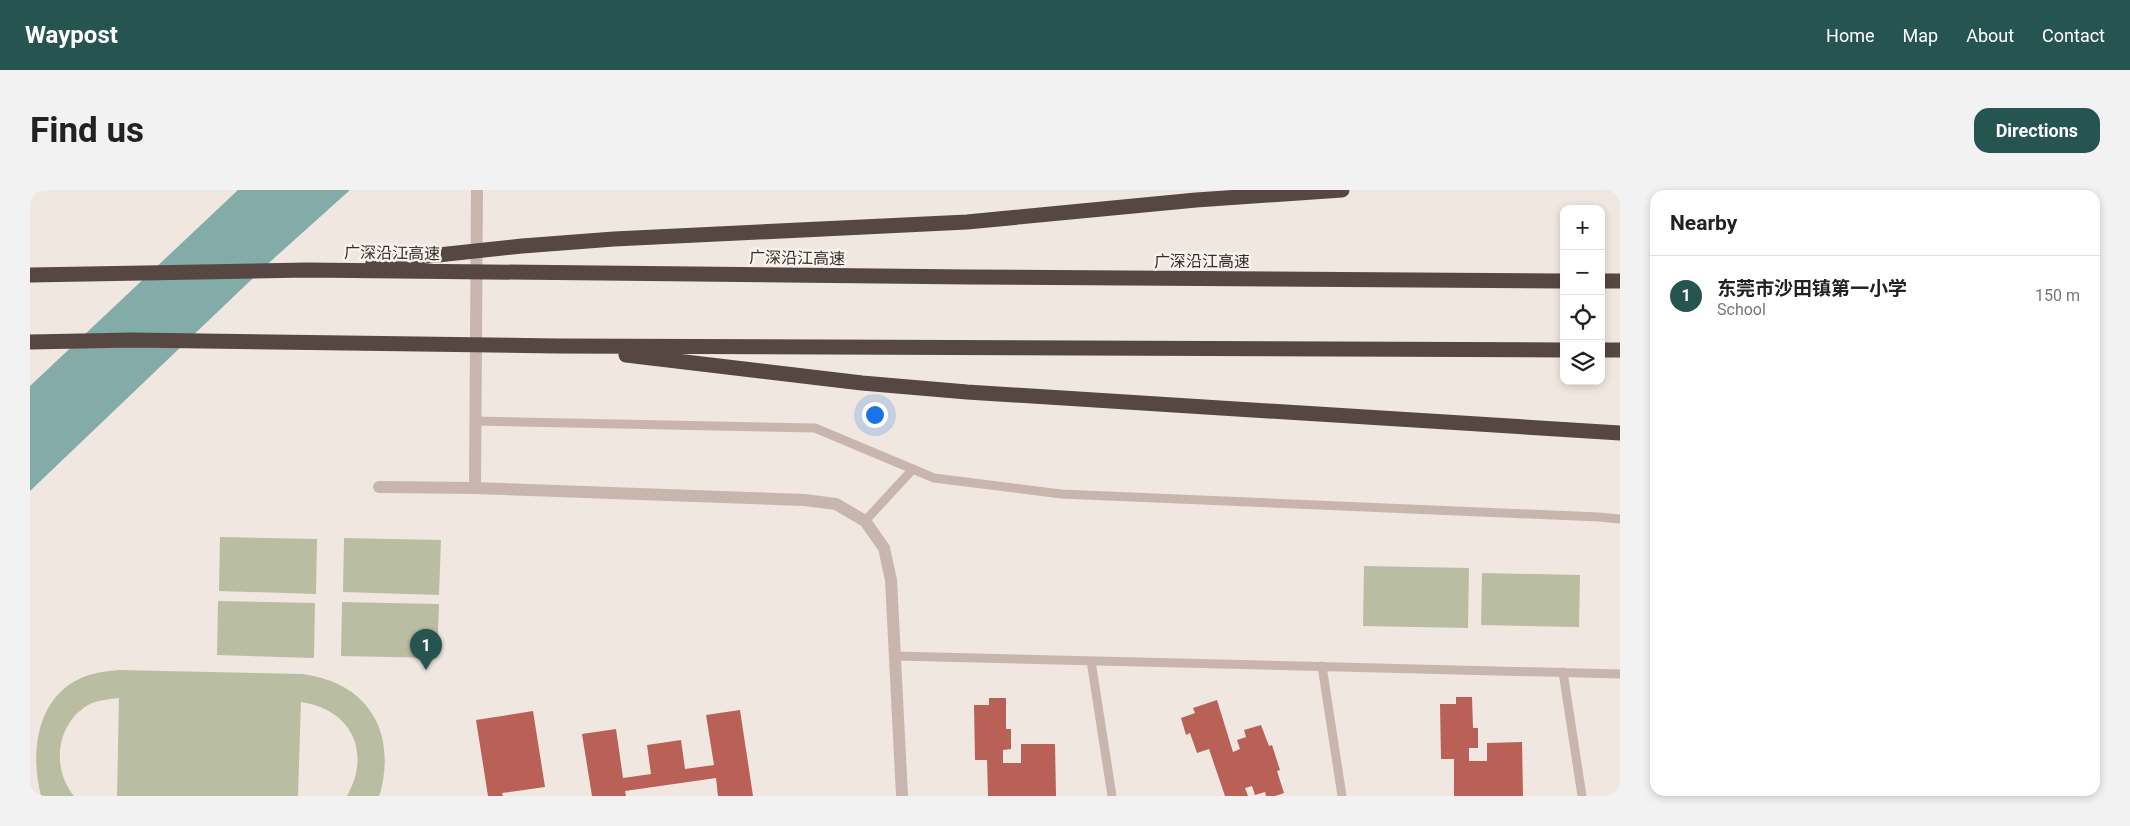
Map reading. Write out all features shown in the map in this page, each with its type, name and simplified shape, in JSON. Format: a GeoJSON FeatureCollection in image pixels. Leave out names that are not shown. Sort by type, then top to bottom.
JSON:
{"type":"FeatureCollection","features":[{"type":"Feature","properties":{"kind":"highway"},"geometry":{"type":"LineString","coordinates":[[307,270],[522,246],[596,240],[967,222],[1196,200],[1342,190]]}},
{"type":"Feature","properties":{"kind":"highway","name":"广深沿江高速"},"geometry":{"type":"LineString","coordinates":[[30,275],[307,270],[1560,281]]}},
{"type":"Feature","properties":{"kind":"highway"},"geometry":{"type":"LineString","coordinates":[[1605,281],[1620,281]]}},
{"type":"Feature","properties":{"kind":"highway"},"geometry":{"type":"LineString","coordinates":[[30,342],[132,340],[558,346],[1560,350]]}},
{"type":"Feature","properties":{"kind":"highway"},"geometry":{"type":"LineString","coordinates":[[558,346],[862,383],[967,392],[1618,432]]}},
{"type":"Feature","properties":{"kind":"highway"},"geometry":{"type":"LineString","coordinates":[[1605,350],[1620,350]]}},
{"type":"Feature","properties":{"kind":"street"},"geometry":{"type":"LineString","coordinates":[[475,488],[477,190]]}},
{"type":"Feature","properties":{"kind":"street"},"geometry":{"type":"LineString","coordinates":[[379,487],[475,488],[804,500],[836,504],[865,521],[884,548],[891,580],[902,796]]}},
{"type":"Feature","properties":{"kind":"lane"},"geometry":{"type":"LineString","coordinates":[[476,421],[815,428],[934,478],[1061,494],[1620,519]]}},
{"type":"Feature","properties":{"kind":"lane"},"geometry":{"type":"LineString","coordinates":[[865,521],[913,469]]}},
{"type":"Feature","properties":{"kind":"lane"},"geometry":{"type":"LineString","coordinates":[[894,656],[1620,674]]}},
{"type":"Feature","properties":{"kind":"lane"},"geometry":{"type":"LineString","coordinates":[[1091,661],[1112,796]]}},
{"type":"Feature","properties":{"kind":"lane"},"geometry":{"type":"LineString","coordinates":[[1322,666],[1342,796]]}},
{"type":"Feature","properties":{"kind":"lane"},"geometry":{"type":"LineString","coordinates":[[1563,672],[1582,796]]}},
{"type":"Feature","properties":{"kind":"green space"},"geometry":{"type":"Polygon","coordinates":[[[220,537],[317,539],[316,594],[219,591],[220,537]]]}},
{"type":"Feature","properties":{"kind":"green space"},"geometry":{"type":"Polygon","coordinates":[[[344,538],[441,540],[439,595],[343,592],[344,538]]]}},
{"type":"Feature","properties":{"kind":"green space"},"geometry":{"type":"Polygon","coordinates":[[[1364,566],[1469,568],[1468,628],[1363,626],[1364,566]]]}},
{"type":"Feature","properties":{"kind":"green space"},"geometry":{"type":"Polygon","coordinates":[[[1482,573],[1580,575],[1579,627],[1481,625],[1482,573]]]}},
{"type":"Feature","properties":{"kind":"green space"},"geometry":{"type":"Polygon","coordinates":[[[218,601],[315,603],[314,658],[217,655],[218,601]]]}},
{"type":"Feature","properties":{"kind":"green space"},"geometry":{"type":"Polygon","coordinates":[[[342,602],[439,604],[437,658],[341,656],[342,602]]]}},
{"type":"Feature","properties":{"kind":"green space"},"geometry":{"type":"Polygon","coordinates":[[[119,670],[303,674],[326,679],[345,688],[360,699],[372,714],[380,731],[384,750],[384,771],[380,794],[379,796],[347,796],[354,780],[357,764],[357,749],[352,735],[344,723],[333,713],[318,706],[301,702],[298,796],[117,796],[119,698],[92,703],[80,711],[71,721],[65,732],[60,758],[66,784],[74,796],[41,796],[36,763],[37,745],[40,729],[54,699],[66,687],[81,678],[99,672],[119,670]]]}},
{"type":"Feature","properties":{"kind":"water"},"geometry":{"type":"Polygon","coordinates":[[[238,190],[350,190],[271,261],[30,491],[30,386],[238,190]]]}},
{"type":"Feature","properties":{"kind":"building"},"geometry":{"type":"Polygon","coordinates":[[[1456,697],[1472,697],[1473,728],[1478,728],[1478,748],[1469,748],[1469,761],[1487,761],[1487,743],[1522,742],[1523,796],[1454,796],[1454,759],[1441,759],[1440,704],[1456,704],[1456,697]]]}},
{"type":"Feature","properties":{"kind":"building"},"geometry":{"type":"Polygon","coordinates":[[[989,698],[1006,698],[1006,729],[1011,729],[1011,749],[1003,750],[1003,763],[1021,763],[1021,744],[1055,744],[1056,796],[988,796],[987,760],[975,760],[974,705],[989,705],[989,698]]]}},
{"type":"Feature","properties":{"kind":"building"},"geometry":{"type":"Polygon","coordinates":[[[1217,700],[1233,752],[1240,749],[1237,740],[1246,737],[1244,730],[1261,725],[1269,746],[1272,745],[1280,770],[1277,771],[1284,793],[1275,796],[1266,796],[1265,792],[1255,795],[1252,786],[1245,788],[1248,796],[1225,796],[1209,749],[1197,753],[1190,733],[1186,735],[1181,718],[1195,713],[1193,708],[1217,700]]]}},
{"type":"Feature","properties":{"kind":"building"},"geometry":{"type":"Polygon","coordinates":[[[740,710],[753,796],[718,796],[716,778],[625,791],[626,796],[592,796],[582,734],[616,729],[623,778],[651,774],[647,745],[681,740],[685,769],[714,765],[706,715],[740,710]]]}},
{"type":"Feature","properties":{"kind":"building"},"geometry":{"type":"Polygon","coordinates":[[[533,711],[545,787],[502,793],[503,796],[488,796],[476,720],[533,711]]]}},
{"type":"Feature","properties":{"kind":"place","name":"东莞市沙田镇第一小学"},"geometry":{"type":"Point","coordinates":[426,670]}}]}
